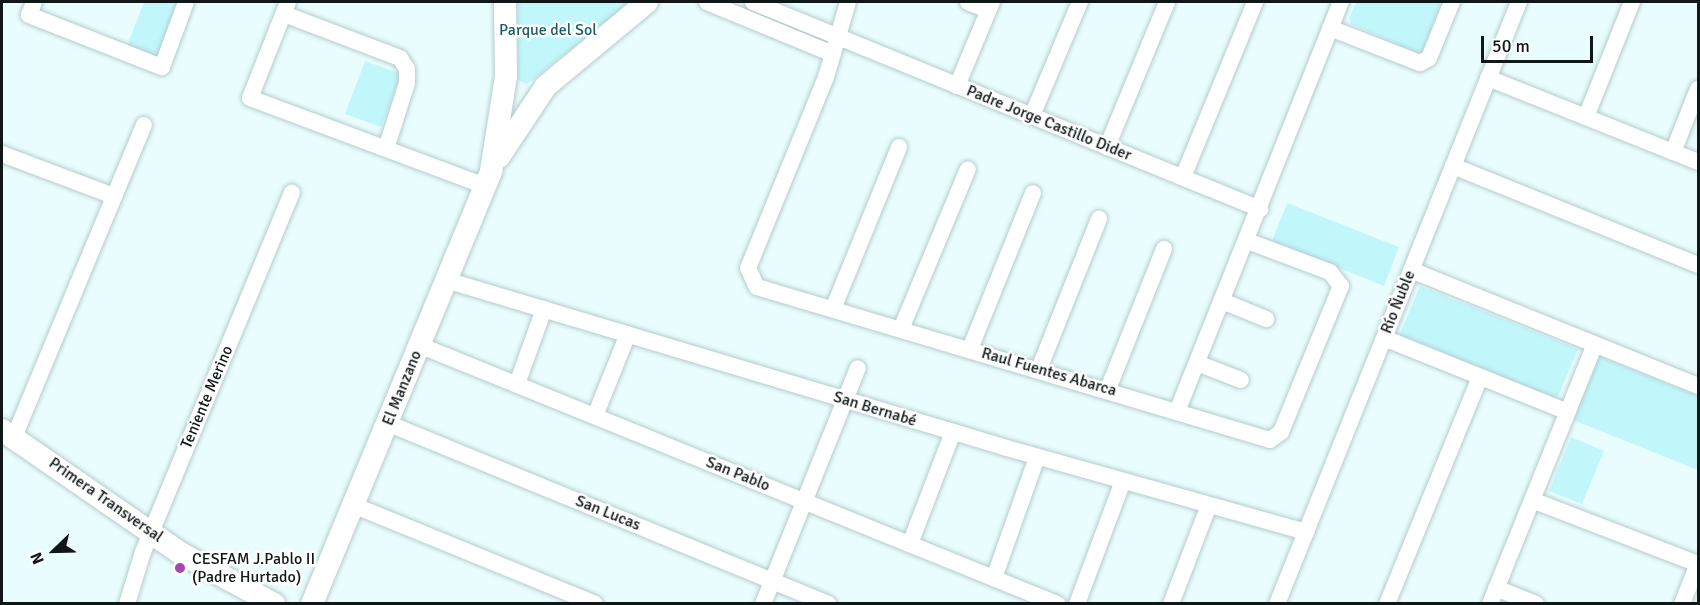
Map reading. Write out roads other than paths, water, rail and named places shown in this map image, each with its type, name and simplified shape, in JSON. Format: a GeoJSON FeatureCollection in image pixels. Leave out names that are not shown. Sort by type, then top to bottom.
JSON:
{"type":"FeatureCollection","features":[{"type":"Feature","properties":{"kind":"street"},"geometry":{"type":"LineString","coordinates":[[31,8],[162,67],[186,2]]}},
{"type":"Feature","properties":{"kind":"street","name":"El Manzano"},"geometry":{"type":"LineString","coordinates":[[488,179],[505,91],[505,2]]}},
{"type":"Feature","properties":{"kind":"street","name":"El Manzano"},"geometry":{"type":"LineString","coordinates":[[312,603],[488,179],[535,100],[564,68],[647,2]]}},
{"type":"Feature","properties":{"kind":"street"},"geometry":{"type":"LineString","coordinates":[[707,2],[836,46]]}},
{"type":"Feature","properties":{"kind":"street"},"geometry":{"type":"LineString","coordinates":[[753,2],[836,46]]}},
{"type":"Feature","properties":{"kind":"street"},"geometry":{"type":"LineString","coordinates":[[836,46],[848,2]]}},
{"type":"Feature","properties":{"kind":"street"},"geometry":{"type":"LineString","coordinates":[[957,86],[990,6],[968,2]]}},
{"type":"Feature","properties":{"kind":"street"},"geometry":{"type":"LineString","coordinates":[[1032,116],[1080,2]]}},
{"type":"Feature","properties":{"kind":"street"},"geometry":{"type":"LineString","coordinates":[[1107,147],[1167,2]]}},
{"type":"Feature","properties":{"kind":"street"},"geometry":{"type":"LineString","coordinates":[[1183,177],[1255,2]]}},
{"type":"Feature","properties":{"kind":"street"},"geometry":{"type":"LineString","coordinates":[[1178,409],[1341,2]]}},
{"type":"Feature","properties":{"kind":"street"},"geometry":{"type":"LineString","coordinates":[[1330,28],[1420,63],[1429,58],[1452,2]]}},
{"type":"Feature","properties":{"kind":"street","name":"Río Ñuble"},"geometry":{"type":"LineString","coordinates":[[1277,603],[1519,2]]}},
{"type":"Feature","properties":{"kind":"street"},"geometry":{"type":"LineString","coordinates":[[1586,117],[1632,2]]}},
{"type":"Feature","properties":{"kind":"street"},"geometry":{"type":"LineString","coordinates":[[386,149],[407,83],[407,69],[400,58],[286,8],[250,98],[386,149],[488,179]]}},
{"type":"Feature","properties":{"kind":"street","name":"Padre Jorge Castillo Dider"},"geometry":{"type":"LineString","coordinates":[[836,46],[957,86],[1260,209]]}},
{"type":"Feature","properties":{"kind":"street","name":"Raul Fuentes Abarca"},"geometry":{"type":"LineString","coordinates":[[836,46],[748,268],[757,288],[1178,409],[1194,418],[1265,439],[1278,436],[1341,286],[1335,275],[1247,241]]}},
{"type":"Feature","properties":{"kind":"street"},"geometry":{"type":"LineString","coordinates":[[1488,78],[1698,162]]}},
{"type":"Feature","properties":{"kind":"street"},"geometry":{"type":"LineString","coordinates":[[1673,152],[1698,88]]}},
{"type":"Feature","properties":{"kind":"street"},"geometry":{"type":"LineString","coordinates":[[505,91],[535,100]]}},
{"type":"Feature","properties":{"kind":"street"},"geometry":{"type":"LineString","coordinates":[[8,434],[144,125]]}},
{"type":"Feature","properties":{"kind":"street"},"geometry":{"type":"LineString","coordinates":[[833,309],[899,147]]}},
{"type":"Feature","properties":{"kind":"street"},"geometry":{"type":"LineString","coordinates":[[2,154],[114,196]]}},
{"type":"Feature","properties":{"kind":"street"},"geometry":{"type":"LineString","coordinates":[[1453,166],[1698,265]]}},
{"type":"Feature","properties":{"kind":"street"},"geometry":{"type":"LineString","coordinates":[[902,329],[968,169]]}},
{"type":"Feature","properties":{"kind":"street","name":"Teniente Merino"},"geometry":{"type":"LineString","coordinates":[[127,603],[151,533],[292,193]]}},
{"type":"Feature","properties":{"kind":"street"},"geometry":{"type":"LineString","coordinates":[[970,349],[1033,193]]}},
{"type":"Feature","properties":{"kind":"street"},"geometry":{"type":"LineString","coordinates":[[1039,369],[1099,219]]}},
{"type":"Feature","properties":{"kind":"street"},"geometry":{"type":"LineString","coordinates":[[1108,389],[1164,249]]}},
{"type":"Feature","properties":{"kind":"street"},"geometry":{"type":"LineString","coordinates":[[1411,270],[1698,386]]}},
{"type":"Feature","properties":{"kind":"street","name":"San Bernabé"},"geometry":{"type":"LineString","coordinates":[[446,280],[1037,457],[1306,532]]}},
{"type":"Feature","properties":{"kind":"street"},"geometry":{"type":"LineString","coordinates":[[1222,301],[1266,319]]}},
{"type":"Feature","properties":{"kind":"street"},"geometry":{"type":"LineString","coordinates":[[516,384],[544,309]]}},
{"type":"Feature","properties":{"kind":"street"},"geometry":{"type":"LineString","coordinates":[[595,416],[628,334]]}},
{"type":"Feature","properties":{"kind":"street"},"geometry":{"type":"LineString","coordinates":[[1384,338],[1568,412]]}},
{"type":"Feature","properties":{"kind":"street"},"geometry":{"type":"LineString","coordinates":[[1536,603],[1493,596],[1595,344]]}},
{"type":"Feature","properties":{"kind":"street","name":"San Pablo"},"geometry":{"type":"LineString","coordinates":[[419,345],[1057,603]]}},
{"type":"Feature","properties":{"kind":"street"},"geometry":{"type":"LineString","coordinates":[[1197,363],[1241,380]]}},
{"type":"Feature","properties":{"kind":"street"},"geometry":{"type":"LineString","coordinates":[[763,603],[858,368]]}},
{"type":"Feature","properties":{"kind":"street"},"geometry":{"type":"LineString","coordinates":[[1387,603],[1480,377]]}},
{"type":"Feature","properties":{"kind":"street","name":"San Lucas"},"geometry":{"type":"LineString","coordinates":[[387,423],[828,603]]}},
{"type":"Feature","properties":{"kind":"street"},"geometry":{"type":"LineString","coordinates":[[910,544],[953,432]]}},
{"type":"Feature","properties":{"kind":"street","name":"Primera Transversal"},"geometry":{"type":"LineString","coordinates":[[8,434],[151,533],[274,603]]}},
{"type":"Feature","properties":{"kind":"street"},"geometry":{"type":"LineString","coordinates":[[994,578],[1037,457]]}},
{"type":"Feature","properties":{"kind":"street"},"geometry":{"type":"LineString","coordinates":[[1077,603],[1123,481]]}},
{"type":"Feature","properties":{"kind":"street"},"geometry":{"type":"LineString","coordinates":[[1532,500],[1698,564],[1682,603]]}},
{"type":"Feature","properties":{"kind":"street"},"geometry":{"type":"LineString","coordinates":[[353,505],[595,603]]}},
{"type":"Feature","properties":{"kind":"street"},"geometry":{"type":"LineString","coordinates":[[1171,603],[1209,505]]}},
{"type":"Feature","properties":{"kind":"place","name":"CESFAM J.Pablo II (Padre Hurtado)"},"geometry":{"type":"Point","coordinates":[180,568]}},
{"type":"Feature","properties":{"kind":"park label","name":"Parque del Sol"},"geometry":{"type":"Point","coordinates":[548,30]}}]}
